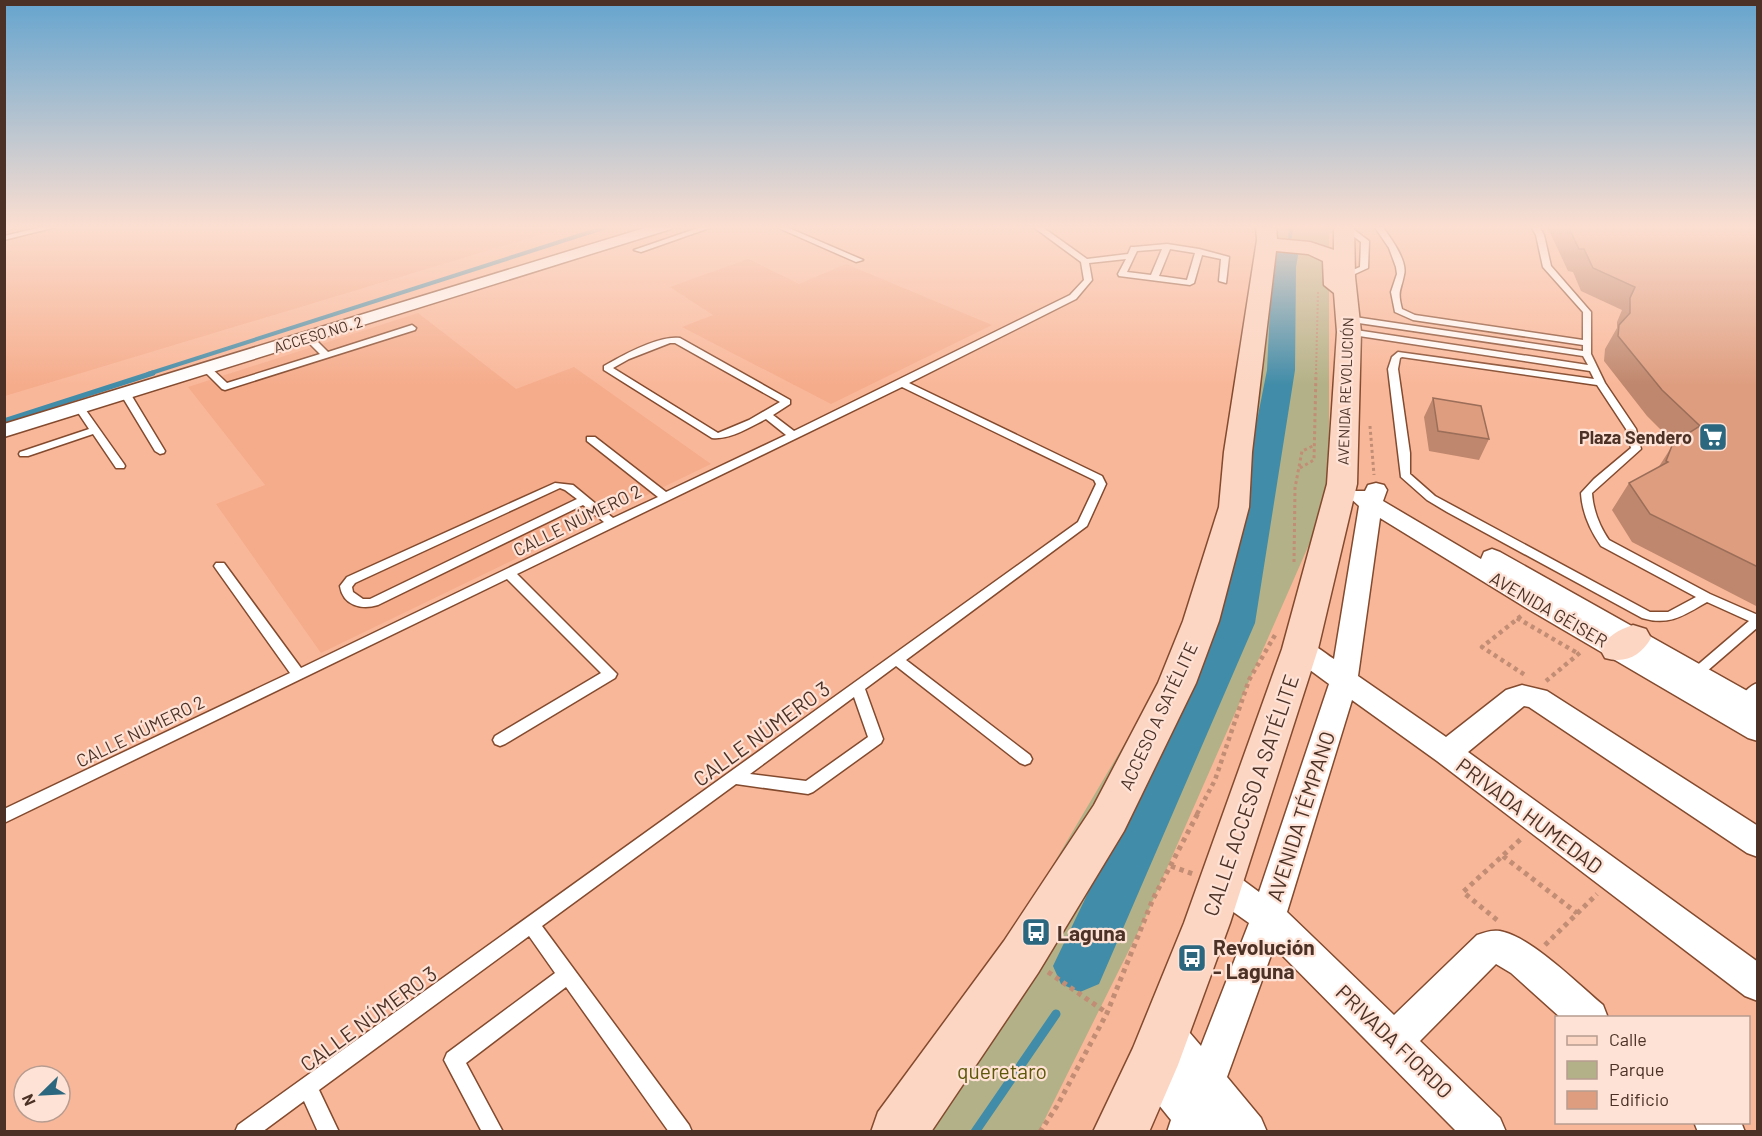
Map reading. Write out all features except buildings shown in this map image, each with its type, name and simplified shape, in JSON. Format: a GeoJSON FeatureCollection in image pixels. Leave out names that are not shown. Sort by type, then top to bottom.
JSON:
{"type":"FeatureCollection","features":[{"type":"Feature","properties":{"kind":"main road","name":"ACCESO A SATÉLITE"},"geometry":{"type":"LineString","coordinates":[[1033,963],[1177,683],[1201,621],[1234,507],[1238,452],[1263,279]]}},
{"type":"Feature","properties":{"kind":"main road"},"geometry":{"type":"LineString","coordinates":[[1335,279],[1335,285],[1345,285]]}},
{"type":"Feature","properties":{"kind":"main road","name":"AVENIDA REVOLUCIÓN"},"geometry":{"type":"LineString","coordinates":[[1345,279],[1361,486]]}},
{"type":"Feature","properties":{"kind":"main road","name":"CALLE ACCESO A SATÉLITE"},"geometry":{"type":"LineString","coordinates":[[1120,1131],[1159,1048],[1220,883],[1289,638],[1361,486]]}},
{"type":"Feature","properties":{"kind":"main road"},"geometry":{"type":"LineString","coordinates":[[898,1131],[1033,963]]}},
{"type":"Feature","properties":{"kind":"street","name":"ACCESO NO. 2"},"geometry":{"type":"LineString","coordinates":[[4,432],[495,279]]}},
{"type":"Feature","properties":{"kind":"street","name":"AVENIDA GÉISER"},"geometry":{"type":"LineString","coordinates":[[1361,486],[1758,730]]}},
{"type":"Feature","properties":{"kind":"street","name":"AVENIDA GÉISER"},"geometry":{"type":"LineString","coordinates":[[1361,486],[1616,642],[1753,700]]}},
{"type":"Feature","properties":{"kind":"street","name":"AVENIDA TÉMPANO"},"geometry":{"type":"LineString","coordinates":[[1195,1127],[1206,1081],[1268,918],[1344,680],[1361,486]]}},
{"type":"Feature","properties":{"kind":"street","name":"PRIVADA HUMEDAD"},"geometry":{"type":"LineString","coordinates":[[1289,638],[1758,984]]}},
{"type":"Feature","properties":{"kind":"street"},"geometry":{"type":"LineString","coordinates":[[1447,753],[1512,700],[1532,690],[1537,698],[1758,843]]}},
{"type":"Feature","properties":{"kind":"street","name":"PRIVADA FIORDO"},"geometry":{"type":"LineString","coordinates":[[1220,883],[1268,918],[1486,1131]]}},
{"type":"Feature","properties":{"kind":"street"},"geometry":{"type":"LineString","coordinates":[[1395,1040],[1483,951],[1502,935],[1523,960],[1589,1016]]}},
{"type":"Feature","properties":{"kind":"street"},"geometry":{"type":"LineString","coordinates":[[1159,1048],[1206,1081],[1247,1131]]}},
{"type":"Feature","properties":{"kind":"street"},"geometry":{"type":"LineString","coordinates":[[1159,1048],[1195,1127]]}},
{"type":"Feature","properties":{"kind":"lane","name":"CALLE NÚMERO 2"},"geometry":{"type":"LineString","coordinates":[[4,818],[902,383],[1073,297],[1088,279]]}},
{"type":"Feature","properties":{"kind":"lane"},"geometry":{"type":"LineString","coordinates":[[1161,279],[1190,283],[1191,279]]}},
{"type":"Feature","properties":{"kind":"lane"},"geometry":{"type":"LineString","coordinates":[[1397,279],[1394,298],[1398,310],[1413,317],[1587,349]]}},
{"type":"Feature","properties":{"kind":"lane"},"geometry":{"type":"LineString","coordinates":[[1558,279],[1587,312],[1587,349],[1594,369],[1600,383],[1631,429],[1636,449],[1624,462],[1594,483],[1586,493],[1587,506],[1599,534],[1605,543],[1706,597],[1758,620],[1694,674]]}},
{"type":"Feature","properties":{"kind":"lane"},"geometry":{"type":"LineString","coordinates":[[1348,325],[1587,349]]}},
{"type":"Feature","properties":{"kind":"lane"},"geometry":{"type":"LineString","coordinates":[[1348,325],[1594,369]]}},
{"type":"Feature","properties":{"kind":"lane"},"geometry":{"type":"LineString","coordinates":[[207,369],[225,387],[412,328]]}},
{"type":"Feature","properties":{"kind":"lane"},"geometry":{"type":"LineString","coordinates":[[308,337],[326,355]]}},
{"type":"Feature","properties":{"kind":"lane"},"geometry":{"type":"LineString","coordinates":[[669,340],[677,340],[787,402],[765,414],[740,428],[716,436],[607,368],[626,357],[669,340]]}},
{"type":"Feature","properties":{"kind":"lane"},"geometry":{"type":"LineString","coordinates":[[1600,383],[1407,354],[1396,357],[1393,369],[1406,475],[1431,498],[1652,617],[1669,618],[1706,597]]}},
{"type":"Feature","properties":{"kind":"lane","name":"CALLE NÚMERO 3"},"geometry":{"type":"LineString","coordinates":[[245,1131],[532,926],[1083,524],[1101,484],[1098,478],[1087,470],[902,383]]}},
{"type":"Feature","properties":{"kind":"lane"},"geometry":{"type":"LineString","coordinates":[[125,393],[160,451]]}},
{"type":"Feature","properties":{"kind":"lane"},"geometry":{"type":"LineString","coordinates":[[80,408],[120,466]]}},
{"type":"Feature","properties":{"kind":"lane"},"geometry":{"type":"LineString","coordinates":[[765,414],[793,435]]}},
{"type":"Feature","properties":{"kind":"lane"},"geometry":{"type":"LineString","coordinates":[[24,454],[95,430]]}},
{"type":"Feature","properties":{"kind":"lane"},"geometry":{"type":"LineString","coordinates":[[591,439],[665,497]]}},
{"type":"Feature","properties":{"kind":"lane"},"geometry":{"type":"LineString","coordinates":[[584,500],[374,602],[364,605],[356,603],[346,593],[346,586],[351,580],[555,486],[566,485],[612,523]]}},
{"type":"Feature","properties":{"kind":"lane"},"geometry":{"type":"LineString","coordinates":[[220,566],[298,674]]}},
{"type":"Feature","properties":{"kind":"lane"},"geometry":{"type":"LineString","coordinates":[[500,740],[610,674],[508,573]]}},
{"type":"Feature","properties":{"kind":"lane"},"geometry":{"type":"LineString","coordinates":[[897,660],[1025,759]]}},
{"type":"Feature","properties":{"kind":"lane"},"geometry":{"type":"LineString","coordinates":[[735,778],[808,788],[876,739],[858,689]]}},
{"type":"Feature","properties":{"kind":"lane"},"geometry":{"type":"LineString","coordinates":[[532,926],[682,1131]]}},
{"type":"Feature","properties":{"kind":"lane"},"geometry":{"type":"LineString","coordinates":[[493,1131],[454,1060],[567,975]]}},
{"type":"Feature","properties":{"kind":"lane"},"geometry":{"type":"LineString","coordinates":[[307,1087],[329,1131]]}},
{"type":"Feature","properties":{"kind":"path"},"geometry":{"type":"LineString","coordinates":[[1299,468],[1314,460],[1318,279]]}},
{"type":"Feature","properties":{"kind":"path"},"geometry":{"type":"LineString","coordinates":[[1361,486],[1370,426]]}},
{"type":"Feature","properties":{"kind":"path"},"geometry":{"type":"LineString","coordinates":[[1294,570],[1295,488],[1302,452],[1315,445]]}},
{"type":"Feature","properties":{"kind":"path"},"geometry":{"type":"LineString","coordinates":[[1579,654],[1517,618],[1482,647],[1532,690],[1579,654],[1616,642]]}},
{"type":"Feature","properties":{"kind":"path"},"geometry":{"type":"LineString","coordinates":[[1040,1131],[1057,1106],[1107,1013],[1153,899],[1215,780],[1249,680],[1289,638]]}},
{"type":"Feature","properties":{"kind":"path"},"geometry":{"type":"LineString","coordinates":[[1539,822],[1463,892],[1502,935],[1537,953],[1614,877]]}},
{"type":"Feature","properties":{"kind":"path"},"geometry":{"type":"LineString","coordinates":[[1503,856],[1577,914]]}},
{"type":"Feature","properties":{"kind":"path"},"geometry":{"type":"LineString","coordinates":[[1033,963],[1107,1013]]}},
{"type":"Feature","properties":{"kind":"shaded area"},"geometry":{"type":"Polygon","coordinates":[[[5,279],[393,279],[5,396],[5,279]]]}},
{"type":"Feature","properties":{"kind":"shaded area"},"geometry":{"type":"Polygon","coordinates":[[[692,279],[789,279],[799,284],[811,279],[882,279],[992,325],[831,404],[682,327],[713,315],[670,287],[692,279]]]}},
{"type":"Feature","properties":{"kind":"shaded area"},"geometry":{"type":"Polygon","coordinates":[[[418,313],[516,389],[574,367],[711,464],[321,653],[216,504],[265,485],[188,387],[418,313]]]}},
{"type":"Feature","properties":{"kind":"green space","name":"queretaro"},"geometry":{"type":"Polygon","coordinates":[[[1255,279],[1329,279],[1329,499],[1146,916],[1039,1131],[895,1132],[1206,606],[1255,279]]]}},
{"type":"Feature","properties":{"kind":"waterway"},"geometry":{"type":"LineString","coordinates":[[148,374],[444,279]]}},
{"type":"Feature","properties":{"kind":"waterway"},"geometry":{"type":"LineString","coordinates":[[1080,966],[1236,623],[1281,370],[1284,279]]}},
{"type":"Feature","properties":{"kind":"waterway"},"geometry":{"type":"LineString","coordinates":[[4,421],[153,373]]}},
{"type":"Feature","properties":{"kind":"waterway"},"geometry":{"type":"LineString","coordinates":[[975,1132],[1056,1014]]}},
{"type":"Feature","properties":{"kind":"place","name":"Plaza Sendero"},"geometry":{"type":"Point","coordinates":[1713,437]}},
{"type":"Feature","properties":{"kind":"place","name":"Laguna"},"geometry":{"type":"Point","coordinates":[1036,932]}},
{"type":"Feature","properties":{"kind":"place","name":"Revolución - Laguna"},"geometry":{"type":"Point","coordinates":[1192,958]}}]}
